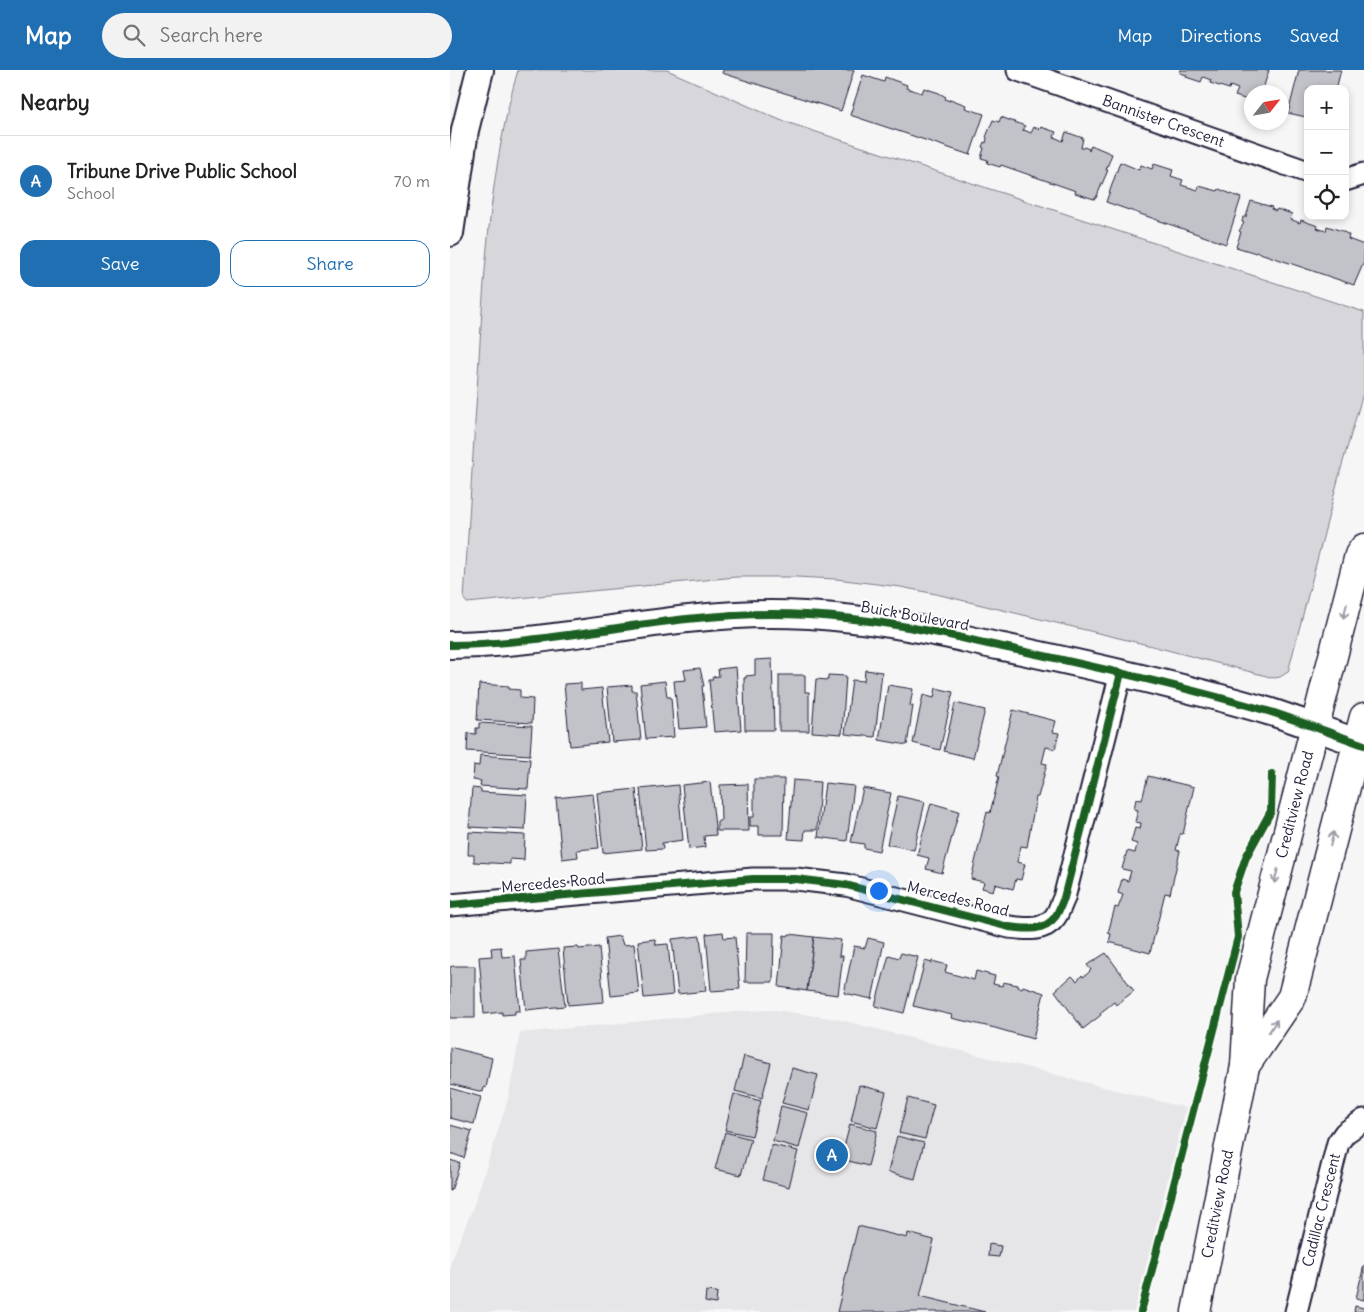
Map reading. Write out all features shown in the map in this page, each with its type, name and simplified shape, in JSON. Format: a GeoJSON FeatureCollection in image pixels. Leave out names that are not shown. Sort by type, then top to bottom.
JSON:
{"type":"FeatureCollection","features":[{"type":"Feature","properties":{"kind":"main road","name":"Creditview Road"},"geometry":{"type":"LineString","coordinates":[[1196,1312],[1245,1066],[1250,980],[1359,555],[1364,548]]}},
{"type":"Feature","properties":{"kind":"main road","name":"Creditview Road"},"geometry":{"type":"LineString","coordinates":[[1245,1066],[1292,997],[1362,735]]}},
{"type":"Feature","properties":{"kind":"street"},"geometry":{"type":"LineString","coordinates":[[450,233],[465,130],[480,70]]}},
{"type":"Feature","properties":{"kind":"street","name":"Bannister Crescent"},"geometry":{"type":"LineString","coordinates":[[1018,70],[1304,171]]}},
{"type":"Feature","properties":{"kind":"street"},"geometry":{"type":"LineString","coordinates":[[1349,179],[1364,174]]}},
{"type":"Feature","properties":{"kind":"street","name":"Buick Boulevard"},"geometry":{"type":"LineString","coordinates":[[450,645],[475,645],[599,632],[709,616],[808,615],[869,621],[928,630],[1121,673],[1272,712],[1314,727],[1362,735]]}},
{"type":"Feature","properties":{"kind":"street","name":"Mercedes Road"},"geometry":{"type":"LineString","coordinates":[[450,905],[735,880],[796,880],[846,886],[1009,926],[1027,929],[1041,927],[1055,918],[1064,898],[1121,673]]}},
{"type":"Feature","properties":{"kind":"street","name":"Cadillac Crescent"},"geometry":{"type":"LineString","coordinates":[[1296,1312],[1338,1143],[1345,1133],[1364,1120]]}},
{"type":"Feature","properties":{"kind":"shaded area"},"geometry":{"type":"Polygon","coordinates":[[[518,70],[667,70],[780,120],[1364,312],[1364,390],[1340,472],[1288,672],[1274,678],[1152,646],[936,594],[901,587],[836,579],[736,577],[467,603],[464,599],[487,249],[501,141],[518,70]]]}},
{"type":"Feature","properties":{"kind":"shaded area"},"geometry":{"type":"Polygon","coordinates":[[[775,1010],[837,1019],[1186,1108],[1134,1312],[450,1312],[450,1264],[475,1202],[508,1099],[520,1033],[744,1011],[775,1010]]]}},
{"type":"Feature","properties":{"kind":"building"},"geometry":{"type":"Polygon","coordinates":[[[723,70],[854,70],[841,111],[722,73],[723,70]]]}},
{"type":"Feature","properties":{"kind":"building"},"geometry":{"type":"Polygon","coordinates":[[[1180,70],[1269,70],[1264,85],[1244,85],[1244,99],[1235,96],[1238,89],[1230,86],[1229,89],[1210,83],[1211,80],[1203,77],[1201,82],[1180,73],[1180,70]]]}},
{"type":"Feature","properties":{"kind":"building"},"geometry":{"type":"Polygon","coordinates":[[[1299,70],[1341,70],[1337,85],[1304,85],[1304,117],[1289,113],[1299,70]]]}},
{"type":"Feature","properties":{"kind":"building"},"geometry":{"type":"Polygon","coordinates":[[[863,75],[884,82],[885,77],[907,85],[906,88],[922,93],[924,88],[939,93],[946,97],[945,99],[966,105],[965,108],[984,114],[970,155],[850,115],[863,75]]]}},
{"type":"Feature","properties":{"kind":"building"},"geometry":{"type":"Polygon","coordinates":[[[1001,117],[1025,126],[1023,131],[1031,133],[1034,127],[1040,129],[1041,127],[1056,132],[1054,137],[1063,141],[1066,132],[1083,138],[1081,148],[1084,147],[1089,149],[1089,151],[1091,145],[1112,154],[1106,170],[1108,170],[1096,198],[1075,193],[1076,191],[1001,165],[1000,167],[987,163],[988,160],[981,158],[984,148],[982,147],[984,142],[986,143],[986,137],[993,120],[999,122],[1001,117]]]}},
{"type":"Feature","properties":{"kind":"building"},"geometry":{"type":"Polygon","coordinates":[[[1120,162],[1139,170],[1141,165],[1152,169],[1154,164],[1173,170],[1171,176],[1183,180],[1181,185],[1198,190],[1199,186],[1218,191],[1219,189],[1241,198],[1226,244],[1106,202],[1120,162]]]}},
{"type":"Feature","properties":{"kind":"building"},"geometry":{"type":"Polygon","coordinates":[[[1251,201],[1272,207],[1271,209],[1276,211],[1277,209],[1292,214],[1290,219],[1300,223],[1301,220],[1326,231],[1327,226],[1342,231],[1349,235],[1348,239],[1364,245],[1364,262],[1354,285],[1257,252],[1236,247],[1241,232],[1239,231],[1244,223],[1242,222],[1243,217],[1246,217],[1251,201]]]}},
{"type":"Feature","properties":{"kind":"building"},"geometry":{"type":"Polygon","coordinates":[[[772,659],[774,730],[745,730],[744,678],[755,675],[755,660],[772,659]]]}},
{"type":"Feature","properties":{"kind":"building"},"geometry":{"type":"Polygon","coordinates":[[[736,667],[741,730],[714,732],[709,680],[713,680],[712,677],[719,676],[718,669],[736,667]]]}},
{"type":"Feature","properties":{"kind":"building"},"geometry":{"type":"Polygon","coordinates":[[[700,668],[704,686],[702,686],[706,727],[679,729],[674,681],[686,680],[684,670],[700,668]]]}},
{"type":"Feature","properties":{"kind":"building"},"geometry":{"type":"Polygon","coordinates":[[[865,670],[882,672],[875,737],[845,734],[852,680],[864,681],[865,670]]]}},
{"type":"Feature","properties":{"kind":"building"},"geometry":{"type":"Polygon","coordinates":[[[779,675],[805,675],[805,692],[809,692],[809,731],[779,731],[779,675]]]}},
{"type":"Feature","properties":{"kind":"building"},"geometry":{"type":"Polygon","coordinates":[[[828,675],[846,676],[842,734],[812,732],[816,679],[828,680],[828,675]]]}},
{"type":"Feature","properties":{"kind":"building"},"geometry":{"type":"Polygon","coordinates":[[[665,681],[667,697],[671,697],[674,737],[646,739],[640,684],[665,681]]]}},
{"type":"Feature","properties":{"kind":"building"},"geometry":{"type":"Polygon","coordinates":[[[581,683],[581,690],[602,688],[608,742],[570,746],[564,684],[581,683]]]}},
{"type":"Feature","properties":{"kind":"building"},"geometry":{"type":"Polygon","coordinates":[[[479,684],[509,686],[509,689],[520,690],[520,698],[533,699],[532,723],[477,720],[479,684]]]}},
{"type":"Feature","properties":{"kind":"building"},"geometry":{"type":"Polygon","coordinates":[[[632,685],[632,691],[636,691],[641,740],[612,742],[607,687],[632,685]]]}},
{"type":"Feature","properties":{"kind":"building"},"geometry":{"type":"Polygon","coordinates":[[[888,685],[913,689],[910,706],[913,706],[907,745],[879,740],[888,685]]]}},
{"type":"Feature","properties":{"kind":"building"},"geometry":{"type":"Polygon","coordinates":[[[936,688],[953,692],[940,750],[913,743],[923,695],[934,698],[936,688]]]}},
{"type":"Feature","properties":{"kind":"building"},"geometry":{"type":"Polygon","coordinates":[[[955,703],[985,710],[973,758],[944,751],[955,703]]]}},
{"type":"Feature","properties":{"kind":"building"},"geometry":{"type":"Polygon","coordinates":[[[1013,710],[1056,721],[1053,732],[1059,733],[1055,749],[1046,747],[1042,763],[1047,764],[1038,797],[1036,797],[1027,847],[1021,846],[1017,862],[1025,864],[1021,880],[1016,879],[1013,889],[995,884],[993,891],[982,888],[984,882],[971,879],[987,812],[990,813],[999,777],[997,776],[1013,710]]]}},
{"type":"Feature","properties":{"kind":"building"},"geometry":{"type":"Polygon","coordinates":[[[479,723],[532,726],[530,755],[467,751],[468,733],[476,734],[476,728],[479,728],[479,723]]]}},
{"type":"Feature","properties":{"kind":"building"},"geometry":{"type":"Polygon","coordinates":[[[480,755],[530,759],[528,789],[480,786],[481,781],[473,780],[474,765],[479,766],[480,755]]]}},
{"type":"Feature","properties":{"kind":"building"},"geometry":{"type":"Polygon","coordinates":[[[1148,776],[1194,787],[1183,834],[1180,834],[1176,850],[1180,851],[1170,894],[1165,893],[1150,953],[1109,942],[1111,934],[1108,933],[1115,907],[1118,908],[1123,895],[1118,893],[1122,879],[1128,881],[1131,871],[1122,869],[1127,851],[1135,853],[1137,844],[1131,842],[1135,828],[1140,829],[1141,823],[1135,822],[1138,810],[1134,809],[1136,799],[1142,800],[1148,776]]]}},
{"type":"Feature","properties":{"kind":"building"},"geometry":{"type":"Polygon","coordinates":[[[754,779],[784,779],[783,835],[759,835],[759,826],[750,826],[750,817],[754,817],[754,779]]]}},
{"type":"Feature","properties":{"kind":"building"},"geometry":{"type":"Polygon","coordinates":[[[793,780],[820,782],[817,830],[805,830],[804,840],[788,839],[793,780]]]}},
{"type":"Feature","properties":{"kind":"building"},"geometry":{"type":"Polygon","coordinates":[[[710,782],[716,835],[704,836],[705,847],[689,849],[682,785],[710,782]]]}},
{"type":"Feature","properties":{"kind":"building"},"geometry":{"type":"Polygon","coordinates":[[[825,783],[854,786],[847,841],[818,837],[825,783]]]}},
{"type":"Feature","properties":{"kind":"building"},"geometry":{"type":"Polygon","coordinates":[[[748,784],[749,831],[717,831],[717,821],[721,821],[720,785],[748,784]]]}},
{"type":"Feature","properties":{"kind":"building"},"geometry":{"type":"Polygon","coordinates":[[[678,785],[683,840],[662,843],[663,849],[646,850],[640,789],[678,785]]]}},
{"type":"Feature","properties":{"kind":"building"},"geometry":{"type":"Polygon","coordinates":[[[472,788],[481,789],[481,792],[527,795],[525,830],[469,827],[472,788]]]}},
{"type":"Feature","properties":{"kind":"building"},"geometry":{"type":"Polygon","coordinates":[[[863,788],[891,793],[879,851],[864,848],[864,844],[851,842],[863,788]]]}},
{"type":"Feature","properties":{"kind":"building"},"geometry":{"type":"Polygon","coordinates":[[[636,789],[642,849],[603,853],[597,793],[636,789]]]}},
{"type":"Feature","properties":{"kind":"building"},"geometry":{"type":"Polygon","coordinates":[[[593,794],[599,848],[577,850],[578,857],[562,859],[556,798],[593,794]]]}},
{"type":"Feature","properties":{"kind":"building"},"geometry":{"type":"Polygon","coordinates":[[[898,796],[925,802],[914,850],[887,844],[898,796]]]}},
{"type":"Feature","properties":{"kind":"building"},"geometry":{"type":"Polygon","coordinates":[[[931,803],[959,811],[942,873],[926,869],[929,858],[917,855],[931,803]]]}},
{"type":"Feature","properties":{"kind":"building"},"geometry":{"type":"Polygon","coordinates":[[[469,832],[525,835],[524,860],[510,859],[510,864],[474,862],[474,855],[468,855],[469,832]]]}},
{"type":"Feature","properties":{"kind":"building"},"geometry":{"type":"Polygon","coordinates":[[[723,932],[724,938],[735,937],[740,989],[711,991],[706,934],[723,932]]]}},
{"type":"Feature","properties":{"kind":"building"},"geometry":{"type":"Polygon","coordinates":[[[746,933],[774,933],[773,982],[745,982],[746,933]]]}},
{"type":"Feature","properties":{"kind":"building"},"geometry":{"type":"Polygon","coordinates":[[[789,934],[814,937],[807,991],[779,987],[784,935],[788,936],[789,934]]]}},
{"type":"Feature","properties":{"kind":"building"},"geometry":{"type":"Polygon","coordinates":[[[620,936],[623,945],[634,944],[639,993],[611,996],[605,938],[620,936]]]}},
{"type":"Feature","properties":{"kind":"building"},"geometry":{"type":"Polygon","coordinates":[[[700,936],[706,991],[678,994],[672,939],[700,936]]]}},
{"type":"Feature","properties":{"kind":"building"},"geometry":{"type":"Polygon","coordinates":[[[814,937],[841,940],[839,956],[843,956],[838,995],[807,991],[814,937]]]}},
{"type":"Feature","properties":{"kind":"building"},"geometry":{"type":"Polygon","coordinates":[[[868,938],[884,942],[872,999],[844,993],[854,946],[865,948],[868,938]]]}},
{"type":"Feature","properties":{"kind":"building"},"geometry":{"type":"Polygon","coordinates":[[[655,939],[656,945],[668,944],[673,995],[644,998],[638,941],[655,939]]]}},
{"type":"Feature","properties":{"kind":"building"},"geometry":{"type":"Polygon","coordinates":[[[501,947],[502,957],[515,956],[520,1011],[515,1011],[515,1014],[502,1015],[502,1012],[484,1014],[479,957],[492,956],[491,948],[501,947]]]}},
{"type":"Feature","properties":{"kind":"building"},"geometry":{"type":"Polygon","coordinates":[[[578,947],[579,949],[599,947],[604,1002],[568,1005],[563,948],[578,947]]]}},
{"type":"Feature","properties":{"kind":"building"},"geometry":{"type":"Polygon","coordinates":[[[558,949],[565,1006],[526,1010],[521,960],[526,960],[526,952],[558,949]]]}},
{"type":"Feature","properties":{"kind":"building"},"geometry":{"type":"Polygon","coordinates":[[[901,953],[918,957],[904,1013],[875,1006],[889,955],[899,958],[901,953]]]}},
{"type":"Feature","properties":{"kind":"building"},"geometry":{"type":"Polygon","coordinates":[[[1106,953],[1134,991],[1116,1005],[1114,1002],[1083,1029],[1055,991],[1072,976],[1077,981],[1082,975],[1083,977],[1086,975],[1091,970],[1087,965],[1106,953]]]}},
{"type":"Feature","properties":{"kind":"building"},"geometry":{"type":"Polygon","coordinates":[[[925,961],[947,965],[945,972],[974,980],[976,971],[995,976],[993,984],[1002,986],[1003,982],[1044,993],[1033,1039],[951,1018],[952,1015],[913,1006],[925,961]]]}},
{"type":"Feature","properties":{"kind":"building"},"geometry":{"type":"Polygon","coordinates":[[[475,966],[475,1018],[450,1018],[450,967],[475,966]]]}},
{"type":"Feature","properties":{"kind":"building"},"geometry":{"type":"Polygon","coordinates":[[[450,1047],[492,1058],[486,1088],[484,1087],[483,1092],[450,1084],[450,1047]]]}},
{"type":"Feature","properties":{"kind":"building"},"geometry":{"type":"Polygon","coordinates":[[[744,1056],[771,1063],[762,1098],[735,1091],[744,1056]]]}},
{"type":"Feature","properties":{"kind":"building"},"geometry":{"type":"Polygon","coordinates":[[[792,1068],[818,1075],[809,1110],[782,1103],[792,1068]]]}},
{"type":"Feature","properties":{"kind":"building"},"geometry":{"type":"Polygon","coordinates":[[[859,1085],[886,1092],[877,1128],[851,1121],[859,1085]]]}},
{"type":"Feature","properties":{"kind":"building"},"geometry":{"type":"Polygon","coordinates":[[[450,1088],[481,1097],[474,1124],[450,1118],[450,1088]]]}},
{"type":"Feature","properties":{"kind":"building"},"geometry":{"type":"Polygon","coordinates":[[[734,1094],[761,1101],[752,1136],[725,1130],[734,1094]]]}},
{"type":"Feature","properties":{"kind":"building"},"geometry":{"type":"Polygon","coordinates":[[[908,1098],[934,1105],[925,1139],[899,1133],[908,1098]]]}},
{"type":"Feature","properties":{"kind":"building"},"geometry":{"type":"Polygon","coordinates":[[[781,1106],[808,1113],[799,1148],[773,1141],[781,1106]]]}},
{"type":"Feature","properties":{"kind":"building"},"geometry":{"type":"Polygon","coordinates":[[[850,1124],[877,1131],[868,1166],[841,1159],[850,1124]]]}},
{"type":"Feature","properties":{"kind":"building"},"geometry":{"type":"Polygon","coordinates":[[[450,1125],[472,1131],[464,1158],[450,1153],[450,1125]]]}},
{"type":"Feature","properties":{"kind":"building"},"geometry":{"type":"Polygon","coordinates":[[[725,1132],[751,1139],[741,1175],[715,1169],[725,1132]]]}},
{"type":"Feature","properties":{"kind":"building"},"geometry":{"type":"Polygon","coordinates":[[[897,1136],[924,1143],[915,1179],[888,1172],[897,1136]]]}},
{"type":"Feature","properties":{"kind":"building"},"geometry":{"type":"Polygon","coordinates":[[[772,1145],[798,1151],[789,1187],[763,1180],[772,1145]]]}},
{"type":"Feature","properties":{"kind":"building"},"geometry":{"type":"Polygon","coordinates":[[[450,1160],[460,1163],[451,1191],[450,1191],[450,1160]]]}},
{"type":"Feature","properties":{"kind":"building"},"geometry":{"type":"Polygon","coordinates":[[[858,1226],[907,1238],[908,1233],[934,1240],[920,1296],[985,1312],[837,1312],[858,1226]]]}},
{"type":"Feature","properties":{"kind":"building"},"geometry":{"type":"Polygon","coordinates":[[[989,1244],[1001,1246],[999,1257],[988,1256],[989,1244]]]}},
{"type":"Feature","properties":{"kind":"building"},"geometry":{"type":"Polygon","coordinates":[[[1364,1265],[1364,1300],[1356,1298],[1364,1265]]]}},
{"type":"Feature","properties":{"kind":"building"},"geometry":{"type":"Polygon","coordinates":[[[706,1291],[717,1292],[716,1304],[705,1302],[706,1291]]]}},
{"type":"Feature","properties":{"kind":"building"},"geometry":{"type":"Polygon","coordinates":[[[1355,1306],[1364,1308],[1364,1312],[1354,1312],[1355,1306]]]}},
{"type":"Feature","properties":{"kind":"cycle path"},"geometry":{"type":"LineString","coordinates":[[450,645],[531,640],[731,615],[792,614],[853,619],[943,634],[1171,685],[1271,712],[1364,745]]}},
{"type":"Feature","properties":{"kind":"cycle path"},"geometry":{"type":"LineString","coordinates":[[450,905],[753,879],[796,879],[846,885],[1009,927],[1028,929],[1040,927],[1051,922],[1064,898],[1121,673]]}},
{"type":"Feature","properties":{"kind":"cycle path"},"geometry":{"type":"LineString","coordinates":[[1141,1312],[1238,937],[1234,892],[1246,857],[1271,811],[1272,774]]}},
{"type":"Feature","properties":{"kind":"place","name":"Tribune Drive Public School"},"geometry":{"type":"Point","coordinates":[832,1155]}}]}
